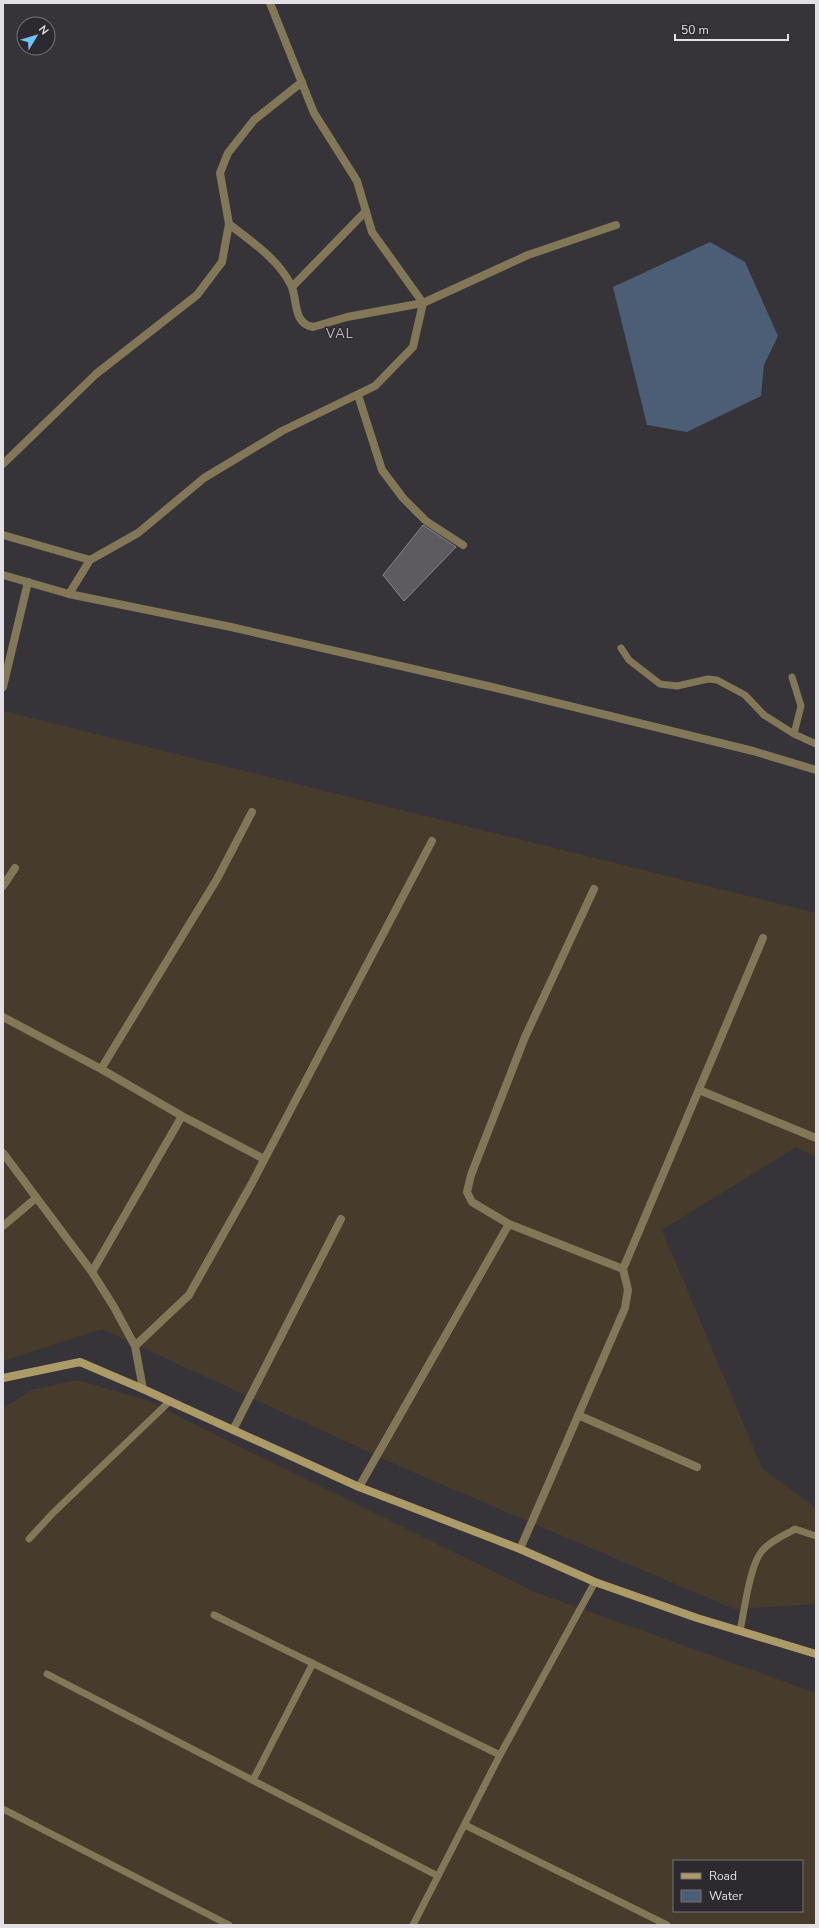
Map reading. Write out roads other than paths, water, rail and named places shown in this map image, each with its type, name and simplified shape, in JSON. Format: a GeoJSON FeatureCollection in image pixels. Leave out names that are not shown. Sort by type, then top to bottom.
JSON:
{"type":"FeatureCollection","features":[{"type":"Feature","properties":{"kind":"main road"},"geometry":{"type":"LineString","coordinates":[[3,1378],[80,1362],[170,1401],[359,1487],[520,1549],[595,1582],[697,1618],[815,1655]]}},
{"type":"Feature","properties":{"kind":"street"},"geometry":{"type":"LineString","coordinates":[[70,594],[90,560],[138,533],[204,478],[217,470],[282,431],[375,386],[413,347],[423,303],[372,232],[357,182],[314,113],[270,3]]}},
{"type":"Feature","properties":{"kind":"street"},"geometry":{"type":"LineString","coordinates":[[3,464],[96,374],[197,295],[222,262],[229,224],[220,173],[228,153],[254,120],[302,82]]}},
{"type":"Feature","properties":{"kind":"street"},"geometry":{"type":"LineString","coordinates":[[292,287],[366,211]]}},
{"type":"Feature","properties":{"kind":"street"},"geometry":{"type":"LineString","coordinates":[[229,224],[262,250],[282,270],[292,287],[297,311],[307,326],[423,303],[528,256],[616,225]]}},
{"type":"Feature","properties":{"kind":"street"},"geometry":{"type":"LineString","coordinates":[[358,395],[382,470],[403,498],[426,521],[463,544]]}},
{"type":"Feature","properties":{"kind":"street"},"geometry":{"type":"LineString","coordinates":[[3,535],[90,560]]}},
{"type":"Feature","properties":{"kind":"street"},"geometry":{"type":"LineString","coordinates":[[3,575],[70,594],[231,627],[492,686],[753,751],[816,770]]}},
{"type":"Feature","properties":{"kind":"street"},"geometry":{"type":"LineString","coordinates":[[3,687],[28,582]]}},
{"type":"Feature","properties":{"kind":"street"},"geometry":{"type":"LineString","coordinates":[[101,1069],[217,879],[252,812]]}},
{"type":"Feature","properties":{"kind":"street"},"geometry":{"type":"LineString","coordinates":[[135,1346],[189,1295],[264,1159],[432,841]]}},
{"type":"Feature","properties":{"kind":"street"},"geometry":{"type":"LineString","coordinates":[[3,886],[15,868]]}},
{"type":"Feature","properties":{"kind":"street"},"geometry":{"type":"LineString","coordinates":[[594,889],[525,1037],[471,1176],[467,1192],[472,1202],[509,1224],[623,1269]]}},
{"type":"Feature","properties":{"kind":"street"},"geometry":{"type":"LineString","coordinates":[[520,1549],[626,1308],[628,1290],[623,1269],[763,938]]}},
{"type":"Feature","properties":{"kind":"street"},"geometry":{"type":"LineString","coordinates":[[3,1017],[101,1069],[182,1116],[264,1159]]}},
{"type":"Feature","properties":{"kind":"street"},"geometry":{"type":"LineString","coordinates":[[699,1090],[816,1138]]}},
{"type":"Feature","properties":{"kind":"street"},"geometry":{"type":"LineString","coordinates":[[92,1272],[182,1116]]}},
{"type":"Feature","properties":{"kind":"street"},"geometry":{"type":"LineString","coordinates":[[3,1153],[92,1272],[114,1307],[135,1346],[143,1389]]}},
{"type":"Feature","properties":{"kind":"street"},"geometry":{"type":"LineString","coordinates":[[3,1226],[36,1198]]}},
{"type":"Feature","properties":{"kind":"street"},"geometry":{"type":"LineString","coordinates":[[233,1430],[341,1219]]}},
{"type":"Feature","properties":{"kind":"street"},"geometry":{"type":"LineString","coordinates":[[359,1487],[509,1224]]}},
{"type":"Feature","properties":{"kind":"street"},"geometry":{"type":"LineString","coordinates":[[578,1415],[697,1467]]}},
{"type":"Feature","properties":{"kind":"lane"},"geometry":{"type":"LineString","coordinates":[[621,648],[629,660],[660,684],[677,686],[708,679],[717,680],[745,695],[764,715],[794,734],[816,744]]}},
{"type":"Feature","properties":{"kind":"lane"},"geometry":{"type":"LineString","coordinates":[[792,677],[801,706],[794,734]]}},
{"type":"Feature","properties":{"kind":"lane"},"geometry":{"type":"LineString","coordinates":[[29,1539],[53,1513],[170,1401]]}},
{"type":"Feature","properties":{"kind":"lane"},"geometry":{"type":"LineString","coordinates":[[740,1631],[751,1576],[761,1551],[779,1538],[796,1529],[816,1536]]}},
{"type":"Feature","properties":{"kind":"lane"},"geometry":{"type":"LineString","coordinates":[[413,1925],[500,1755],[595,1582]]}},
{"type":"Feature","properties":{"kind":"lane"},"geometry":{"type":"LineString","coordinates":[[214,1615],[500,1755]]}},
{"type":"Feature","properties":{"kind":"lane"},"geometry":{"type":"LineString","coordinates":[[253,1780],[313,1663]]}},
{"type":"Feature","properties":{"kind":"lane"},"geometry":{"type":"LineString","coordinates":[[47,1674],[438,1876]]}},
{"type":"Feature","properties":{"kind":"lane"},"geometry":{"type":"LineString","coordinates":[[3,1809],[229,1925]]}},
{"type":"Feature","properties":{"kind":"lane"},"geometry":{"type":"LineString","coordinates":[[465,1826],[667,1925]]}},
{"type":"Feature","properties":{"kind":"water"},"geometry":{"type":"Polygon","coordinates":[[[710,242],[745,262],[778,336],[764,365],[761,396],[687,432],[647,425],[613,287],[710,242]]]}},
{"type":"Feature","properties":{"kind":"district","name":"VAL"},"geometry":{"type":"Point","coordinates":[340,333]}}]}
